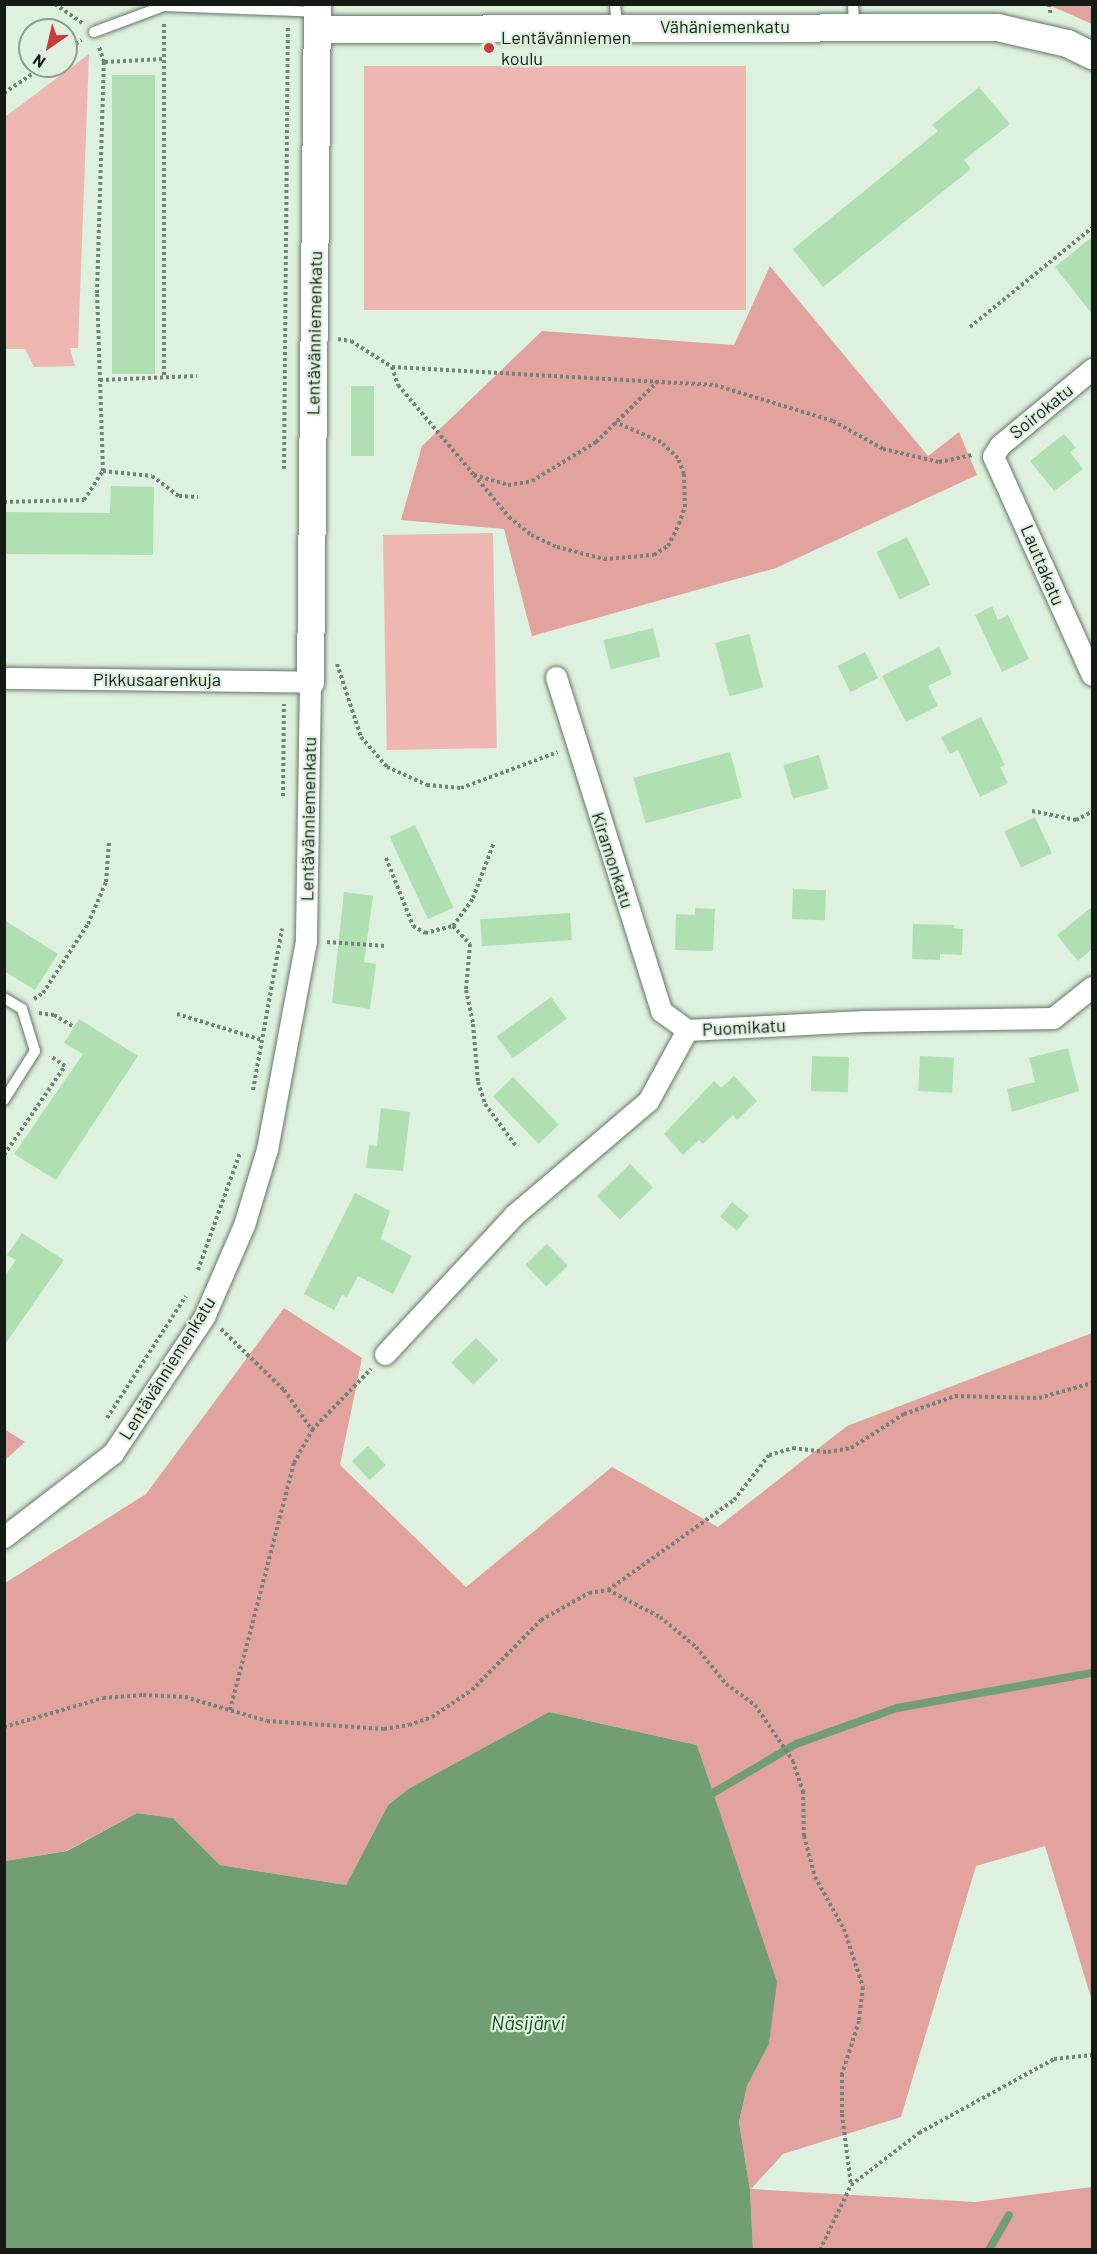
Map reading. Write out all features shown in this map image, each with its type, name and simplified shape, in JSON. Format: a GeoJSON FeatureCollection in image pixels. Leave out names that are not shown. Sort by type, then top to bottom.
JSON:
{"type":"FeatureCollection","features":[{"type":"Feature","properties":{"kind":"street","name":"Vähäniemenkatu"},"geometry":{"type":"LineString","coordinates":[[317,15],[853,15],[997,27],[1067,43],[1092,55]]}},
{"type":"Feature","properties":{"kind":"street","name":"Lentävänniemenkatu"},"geometry":{"type":"LineString","coordinates":[[4,1537],[113,1454],[204,1317],[244,1225],[267,1149],[306,941],[302,673],[314,336],[317,15]]}},
{"type":"Feature","properties":{"kind":"street","name":"Soirokatu"},"geometry":{"type":"LineString","coordinates":[[993,456],[1000,445],[1092,369]]}},
{"type":"Feature","properties":{"kind":"street","name":"Lauttakatu"},"geometry":{"type":"LineString","coordinates":[[993,456],[1092,675]]}},
{"type":"Feature","properties":{"kind":"street","name":"Pikkusaarenkuja"},"geometry":{"type":"LineString","coordinates":[[4,678],[302,673]]}},
{"type":"Feature","properties":{"kind":"street","name":"Kiramonkatu"},"geometry":{"type":"LineString","coordinates":[[556,677],[575,745],[661,1011],[687,1030]]}},
{"type":"Feature","properties":{"kind":"street","name":"Puomikatu"},"geometry":{"type":"LineString","coordinates":[[385,1354],[514,1215],[648,1101],[687,1030],[864,1021],[1053,1018],[1092,987]]}},
{"type":"Feature","properties":{"kind":"lane"},"geometry":{"type":"LineString","coordinates":[[94,32],[164,6],[288,10],[317,15]]}},
{"type":"Feature","properties":{"kind":"lane"},"geometry":{"type":"LineString","coordinates":[[4,998],[22,1009],[35,1051],[4,1100]]}},
{"type":"Feature","properties":{"kind":"path"},"geometry":{"type":"LineString","coordinates":[[4,502],[84,500],[104,471],[97,293],[104,62],[94,32],[55,4]]}},
{"type":"Feature","properties":{"kind":"path"},"geometry":{"type":"LineString","coordinates":[[164,6],[164,378]]}},
{"type":"Feature","properties":{"kind":"path"},"geometry":{"type":"LineString","coordinates":[[284,479],[288,10]]}},
{"type":"Feature","properties":{"kind":"path"},"geometry":{"type":"LineString","coordinates":[[104,62],[164,59]]}},
{"type":"Feature","properties":{"kind":"path"},"geometry":{"type":"LineString","coordinates":[[4,93],[26,78]]}},
{"type":"Feature","properties":{"kind":"path"},"geometry":{"type":"LineString","coordinates":[[970,327],[1092,228]]}},
{"type":"Feature","properties":{"kind":"path"},"geometry":{"type":"LineString","coordinates":[[284,336],[314,336],[351,341],[392,367],[715,385],[775,401],[832,421],[884,449],[914,457],[939,462],[959,460],[980,451],[993,456]]}},
{"type":"Feature","properties":{"kind":"path"},"geometry":{"type":"LineString","coordinates":[[392,367],[398,385],[509,517],[531,535],[557,547],[604,559],[654,555],[668,546],[679,524],[685,507],[684,474],[678,458],[661,441],[615,422]]}},
{"type":"Feature","properties":{"kind":"path"},"geometry":{"type":"LineString","coordinates":[[100,380],[197,376]]}},
{"type":"Feature","properties":{"kind":"path"},"geometry":{"type":"LineString","coordinates":[[474,475],[508,485],[532,481],[596,442],[657,382]]}},
{"type":"Feature","properties":{"kind":"path"},"geometry":{"type":"LineString","coordinates":[[104,471],[152,476],[179,496],[198,497]]}},
{"type":"Feature","properties":{"kind":"path"},"geometry":{"type":"LineString","coordinates":[[283,809],[302,673],[336,659],[361,737],[387,767],[427,785],[461,788],[575,745]]}},
{"type":"Feature","properties":{"kind":"path"},"geometry":{"type":"LineString","coordinates":[[1032,811],[1076,820],[1092,812]]}},
{"type":"Feature","properties":{"kind":"path"},"geometry":{"type":"LineString","coordinates":[[22,1009],[43,993],[88,924],[106,882],[109,841]]}},
{"type":"Feature","properties":{"kind":"path"},"geometry":{"type":"LineString","coordinates":[[386,858],[413,926],[425,933],[453,926],[473,898],[494,842]]}},
{"type":"Feature","properties":{"kind":"path"},"geometry":{"type":"LineString","coordinates":[[453,926],[470,944],[466,990],[474,1024],[478,1082],[485,1104],[516,1146]]}},
{"type":"Feature","properties":{"kind":"path"},"geometry":{"type":"LineString","coordinates":[[251,1098],[282,927]]}},
{"type":"Feature","properties":{"kind":"path"},"geometry":{"type":"LineString","coordinates":[[306,941],[386,946]]}},
{"type":"Feature","properties":{"kind":"path"},"geometry":{"type":"LineString","coordinates":[[22,1009],[54,1015],[74,1027]]}},
{"type":"Feature","properties":{"kind":"path"},"geometry":{"type":"LineString","coordinates":[[177,1014],[262,1040]]}},
{"type":"Feature","properties":{"kind":"path"},"geometry":{"type":"LineString","coordinates":[[4,1155],[65,1066],[35,1051]]}},
{"type":"Feature","properties":{"kind":"path"},"geometry":{"type":"LineString","coordinates":[[194,1279],[243,1145]]}},
{"type":"Feature","properties":{"kind":"path"},"geometry":{"type":"LineString","coordinates":[[99,1429],[190,1290]]}},
{"type":"Feature","properties":{"kind":"path"},"geometry":{"type":"LineString","coordinates":[[204,1317],[227,1334],[284,1390],[312,1430]]}},
{"type":"Feature","properties":{"kind":"path"},"geometry":{"type":"LineString","coordinates":[[230,1710],[281,1505],[294,1463],[312,1430],[385,1354]]}},
{"type":"Feature","properties":{"kind":"path"},"geometry":{"type":"LineString","coordinates":[[4,1727],[103,1698],[186,1697],[267,1721],[384,1729],[410,1725],[432,1717],[472,1690],[541,1620],[589,1593],[608,1590],[734,1500],[769,1455],[793,1449],[828,1452],[851,1448],[904,1414],[955,1396],[1039,1398],[1092,1383]]}},
{"type":"Feature","properties":{"kind":"path"},"geometry":{"type":"LineString","coordinates":[[608,1590],[660,1617],[696,1647],[726,1684],[755,1705],[781,1737],[793,1761],[803,1791],[804,1836],[815,1877],[844,1929],[863,1987],[859,2021],[842,2074],[842,2114],[851,2185]]}},
{"type":"Feature","properties":{"kind":"path"},"geometry":{"type":"LineString","coordinates":[[820,2250],[851,2185],[920,2133],[1054,2058],[1092,2055]]}},
{"type":"Feature","properties":{"kind":"shaded area"},"geometry":{"type":"Polygon","coordinates":[[[1049,5],[1092,5],[1092,24],[1049,5]]]}},
{"type":"Feature","properties":{"kind":"shaded area"},"geometry":{"type":"Polygon","coordinates":[[[89,54],[78,348],[70,348],[75,366],[34,367],[25,349],[5,349],[5,117],[57,78],[78,78],[78,62],[89,54]]]}},
{"type":"Feature","properties":{"kind":"shaded area"},"geometry":{"type":"Polygon","coordinates":[[[364,66],[746,66],[746,310],[364,310],[364,66]]]}},
{"type":"Feature","properties":{"kind":"shaded area"},"geometry":{"type":"Polygon","coordinates":[[[770,266],[928,456],[959,432],[977,475],[776,568],[532,636],[504,529],[401,520],[422,446],[542,331],[734,345],[770,266]]]}},
{"type":"Feature","properties":{"kind":"shaded area"},"geometry":{"type":"Polygon","coordinates":[[[493,533],[497,748],[387,750],[383,535],[493,533]]]}},
{"type":"Feature","properties":{"kind":"shaded area"},"geometry":{"type":"Polygon","coordinates":[[[284,1308],[362,1358],[340,1465],[466,1587],[612,1467],[718,1527],[847,1426],[1092,1333],[1092,2001],[1045,1846],[976,1866],[901,2117],[783,2154],[751,2189],[975,2202],[1092,2187],[1092,2249],[753,2249],[750,2190],[739,2122],[747,2086],[769,2044],[776,1982],[697,1745],[549,1712],[408,1789],[388,1805],[346,1885],[220,1865],[173,1818],[137,1813],[66,1851],[5,1861],[5,1583],[146,1494],[284,1308]]]}},
{"type":"Feature","properties":{"kind":"shaded area"},"geometry":{"type":"Polygon","coordinates":[[[4,1429],[25,1442],[5,1460],[4,1460],[4,1429]]]}},
{"type":"Feature","properties":{"kind":"water","name":"Näsijärvi"},"geometry":{"type":"Polygon","coordinates":[[[549,1712],[697,1745],[777,1982],[769,2044],[747,2086],[739,2122],[750,2190],[753,2249],[5,2249],[5,1861],[67,1851],[137,1813],[173,1818],[220,1865],[346,1885],[388,1805],[408,1789],[549,1712]]]}},
{"type":"Feature","properties":{"kind":"building"},"geometry":{"type":"Polygon","coordinates":[[[112,75],[155,75],[155,374],[112,374],[112,75]]]}},
{"type":"Feature","properties":{"kind":"building"},"geometry":{"type":"Polygon","coordinates":[[[979,87],[1010,124],[964,160],[971,169],[823,287],[793,249],[938,131],[932,125],[979,87]]]}},
{"type":"Feature","properties":{"kind":"building"},"geometry":{"type":"Polygon","coordinates":[[[1092,237],[1092,314],[1055,267],[1092,237]]]}},
{"type":"Feature","properties":{"kind":"building"},"geometry":{"type":"Polygon","coordinates":[[[351,386],[374,386],[374,456],[351,456],[351,386]]]}},
{"type":"Feature","properties":{"kind":"building"},"geometry":{"type":"Polygon","coordinates":[[[1064,434],[1076,448],[1070,452],[1083,469],[1054,491],[1030,461],[1064,434]]]}},
{"type":"Feature","properties":{"kind":"building"},"geometry":{"type":"Polygon","coordinates":[[[111,486],[154,487],[153,555],[4,554],[4,512],[110,513],[111,486]]]}},
{"type":"Feature","properties":{"kind":"building"},"geometry":{"type":"Polygon","coordinates":[[[907,537],[930,585],[900,600],[876,552],[907,537]]]}},
{"type":"Feature","properties":{"kind":"building"},"geometry":{"type":"Polygon","coordinates":[[[992,606],[998,620],[1008,615],[1029,659],[1002,672],[975,615],[992,606]]]}},
{"type":"Feature","properties":{"kind":"building"},"geometry":{"type":"Polygon","coordinates":[[[653,628],[660,657],[611,669],[604,640],[653,628]]]}},
{"type":"Feature","properties":{"kind":"building"},"geometry":{"type":"Polygon","coordinates":[[[749,634],[763,687],[729,696],[715,643],[749,634]]]}},
{"type":"Feature","properties":{"kind":"building"},"geometry":{"type":"Polygon","coordinates":[[[939,647],[952,674],[928,686],[938,706],[906,722],[882,676],[939,647]]]}},
{"type":"Feature","properties":{"kind":"building"},"geometry":{"type":"Polygon","coordinates":[[[865,652],[878,678],[851,692],[837,666],[865,652]]]}},
{"type":"Feature","properties":{"kind":"building"},"geometry":{"type":"Polygon","coordinates":[[[981,717],[1005,765],[1000,767],[1008,783],[980,797],[958,750],[950,754],[941,737],[981,717]]]}},
{"type":"Feature","properties":{"kind":"building"},"geometry":{"type":"Polygon","coordinates":[[[730,752],[742,797],[646,823],[633,778],[730,752]]]}},
{"type":"Feature","properties":{"kind":"building"},"geometry":{"type":"Polygon","coordinates":[[[819,755],[829,789],[793,799],[783,765],[819,755]]]}},
{"type":"Feature","properties":{"kind":"building"},"geometry":{"type":"Polygon","coordinates":[[[1035,817],[1052,853],[1021,868],[1004,831],[1035,817]]]}},
{"type":"Feature","properties":{"kind":"building"},"geometry":{"type":"Polygon","coordinates":[[[415,825],[453,907],[428,919],[390,837],[415,825]]]}},
{"type":"Feature","properties":{"kind":"building"},"geometry":{"type":"Polygon","coordinates":[[[793,889],[826,890],[825,920],[792,919],[793,889]]]}},
{"type":"Feature","properties":{"kind":"building"},"geometry":{"type":"Polygon","coordinates":[[[344,892],[373,896],[364,962],[376,964],[370,1009],[332,1003],[344,892]]]}},
{"type":"Feature","properties":{"kind":"building"},"geometry":{"type":"Polygon","coordinates":[[[1092,907],[1092,949],[1078,961],[1057,935],[1092,907]]]}},
{"type":"Feature","properties":{"kind":"building"},"geometry":{"type":"Polygon","coordinates":[[[695,908],[715,909],[713,951],[675,950],[676,914],[695,915],[695,908]]]}},
{"type":"Feature","properties":{"kind":"building"},"geometry":{"type":"Polygon","coordinates":[[[570,913],[572,940],[482,946],[480,919],[570,913]]]}},
{"type":"Feature","properties":{"kind":"building"},"geometry":{"type":"Polygon","coordinates":[[[4,920],[58,954],[35,990],[4,971],[4,920]]]}},
{"type":"Feature","properties":{"kind":"building"},"geometry":{"type":"Polygon","coordinates":[[[913,924],[954,925],[954,928],[963,929],[962,955],[940,954],[940,960],[912,959],[913,924]]]}},
{"type":"Feature","properties":{"kind":"building"},"geometry":{"type":"Polygon","coordinates":[[[551,997],[567,1019],[513,1058],[497,1036],[551,997]]]}},
{"type":"Feature","properties":{"kind":"building"},"geometry":{"type":"Polygon","coordinates":[[[79,1019],[138,1056],[56,1180],[14,1154],[83,1054],[64,1043],[79,1019]]]}},
{"type":"Feature","properties":{"kind":"building"},"geometry":{"type":"Polygon","coordinates":[[[1068,1048],[1079,1091],[1012,1112],[1007,1089],[1035,1082],[1029,1058],[1068,1048]]]}},
{"type":"Feature","properties":{"kind":"building"},"geometry":{"type":"Polygon","coordinates":[[[812,1056],[849,1057],[848,1092],[811,1091],[812,1056]]]}},
{"type":"Feature","properties":{"kind":"building"},"geometry":{"type":"Polygon","coordinates":[[[920,1056],[954,1058],[952,1093],[918,1091],[920,1056]]]}},
{"type":"Feature","properties":{"kind":"building"},"geometry":{"type":"Polygon","coordinates":[[[734,1076],[757,1101],[737,1120],[733,1115],[703,1144],[699,1140],[683,1155],[664,1134],[714,1081],[721,1088],[734,1076]]]}},
{"type":"Feature","properties":{"kind":"building"},"geometry":{"type":"Polygon","coordinates":[[[513,1077],[559,1124],[539,1144],[493,1096],[513,1077]]]}},
{"type":"Feature","properties":{"kind":"building"},"geometry":{"type":"Polygon","coordinates":[[[381,1108],[410,1112],[403,1171],[366,1168],[369,1145],[377,1146],[381,1108]]]}},
{"type":"Feature","properties":{"kind":"building"},"geometry":{"type":"Polygon","coordinates":[[[630,1164],[653,1188],[620,1220],[597,1196],[630,1164]]]}},
{"type":"Feature","properties":{"kind":"building"},"geometry":{"type":"Polygon","coordinates":[[[355,1193],[390,1211],[381,1239],[412,1256],[393,1294],[358,1276],[347,1297],[342,1295],[334,1310],[304,1294],[355,1193]]]}},
{"type":"Feature","properties":{"kind":"building"},"geometry":{"type":"Polygon","coordinates":[[[732,1202],[749,1216],[737,1231],[720,1217],[732,1202]]]}},
{"type":"Feature","properties":{"kind":"building"},"geometry":{"type":"Polygon","coordinates":[[[22,1233],[64,1260],[4,1346],[4,1277],[16,1260],[7,1255],[22,1233]]]}},
{"type":"Feature","properties":{"kind":"building"},"geometry":{"type":"Polygon","coordinates":[[[547,1244],[568,1266],[546,1286],[525,1265],[547,1244]]]}},
{"type":"Feature","properties":{"kind":"building"},"geometry":{"type":"Polygon","coordinates":[[[476,1338],[498,1360],[473,1385],[451,1363],[476,1338]]]}},
{"type":"Feature","properties":{"kind":"building"},"geometry":{"type":"Polygon","coordinates":[[[368,1446],[386,1465],[370,1480],[352,1461],[368,1446]]]}},
{"type":"Feature","properties":{"kind":"waterway"},"geometry":{"type":"LineString","coordinates":[[713,1793],[796,1744],[897,1708],[1092,1673]]}},
{"type":"Feature","properties":{"kind":"waterway"},"geometry":{"type":"LineString","coordinates":[[989,2250],[1009,2215]]}},
{"type":"Feature","properties":{"kind":"place","name":"Lentävänniemen koulu"},"geometry":{"type":"Point","coordinates":[489,48]}}]}
